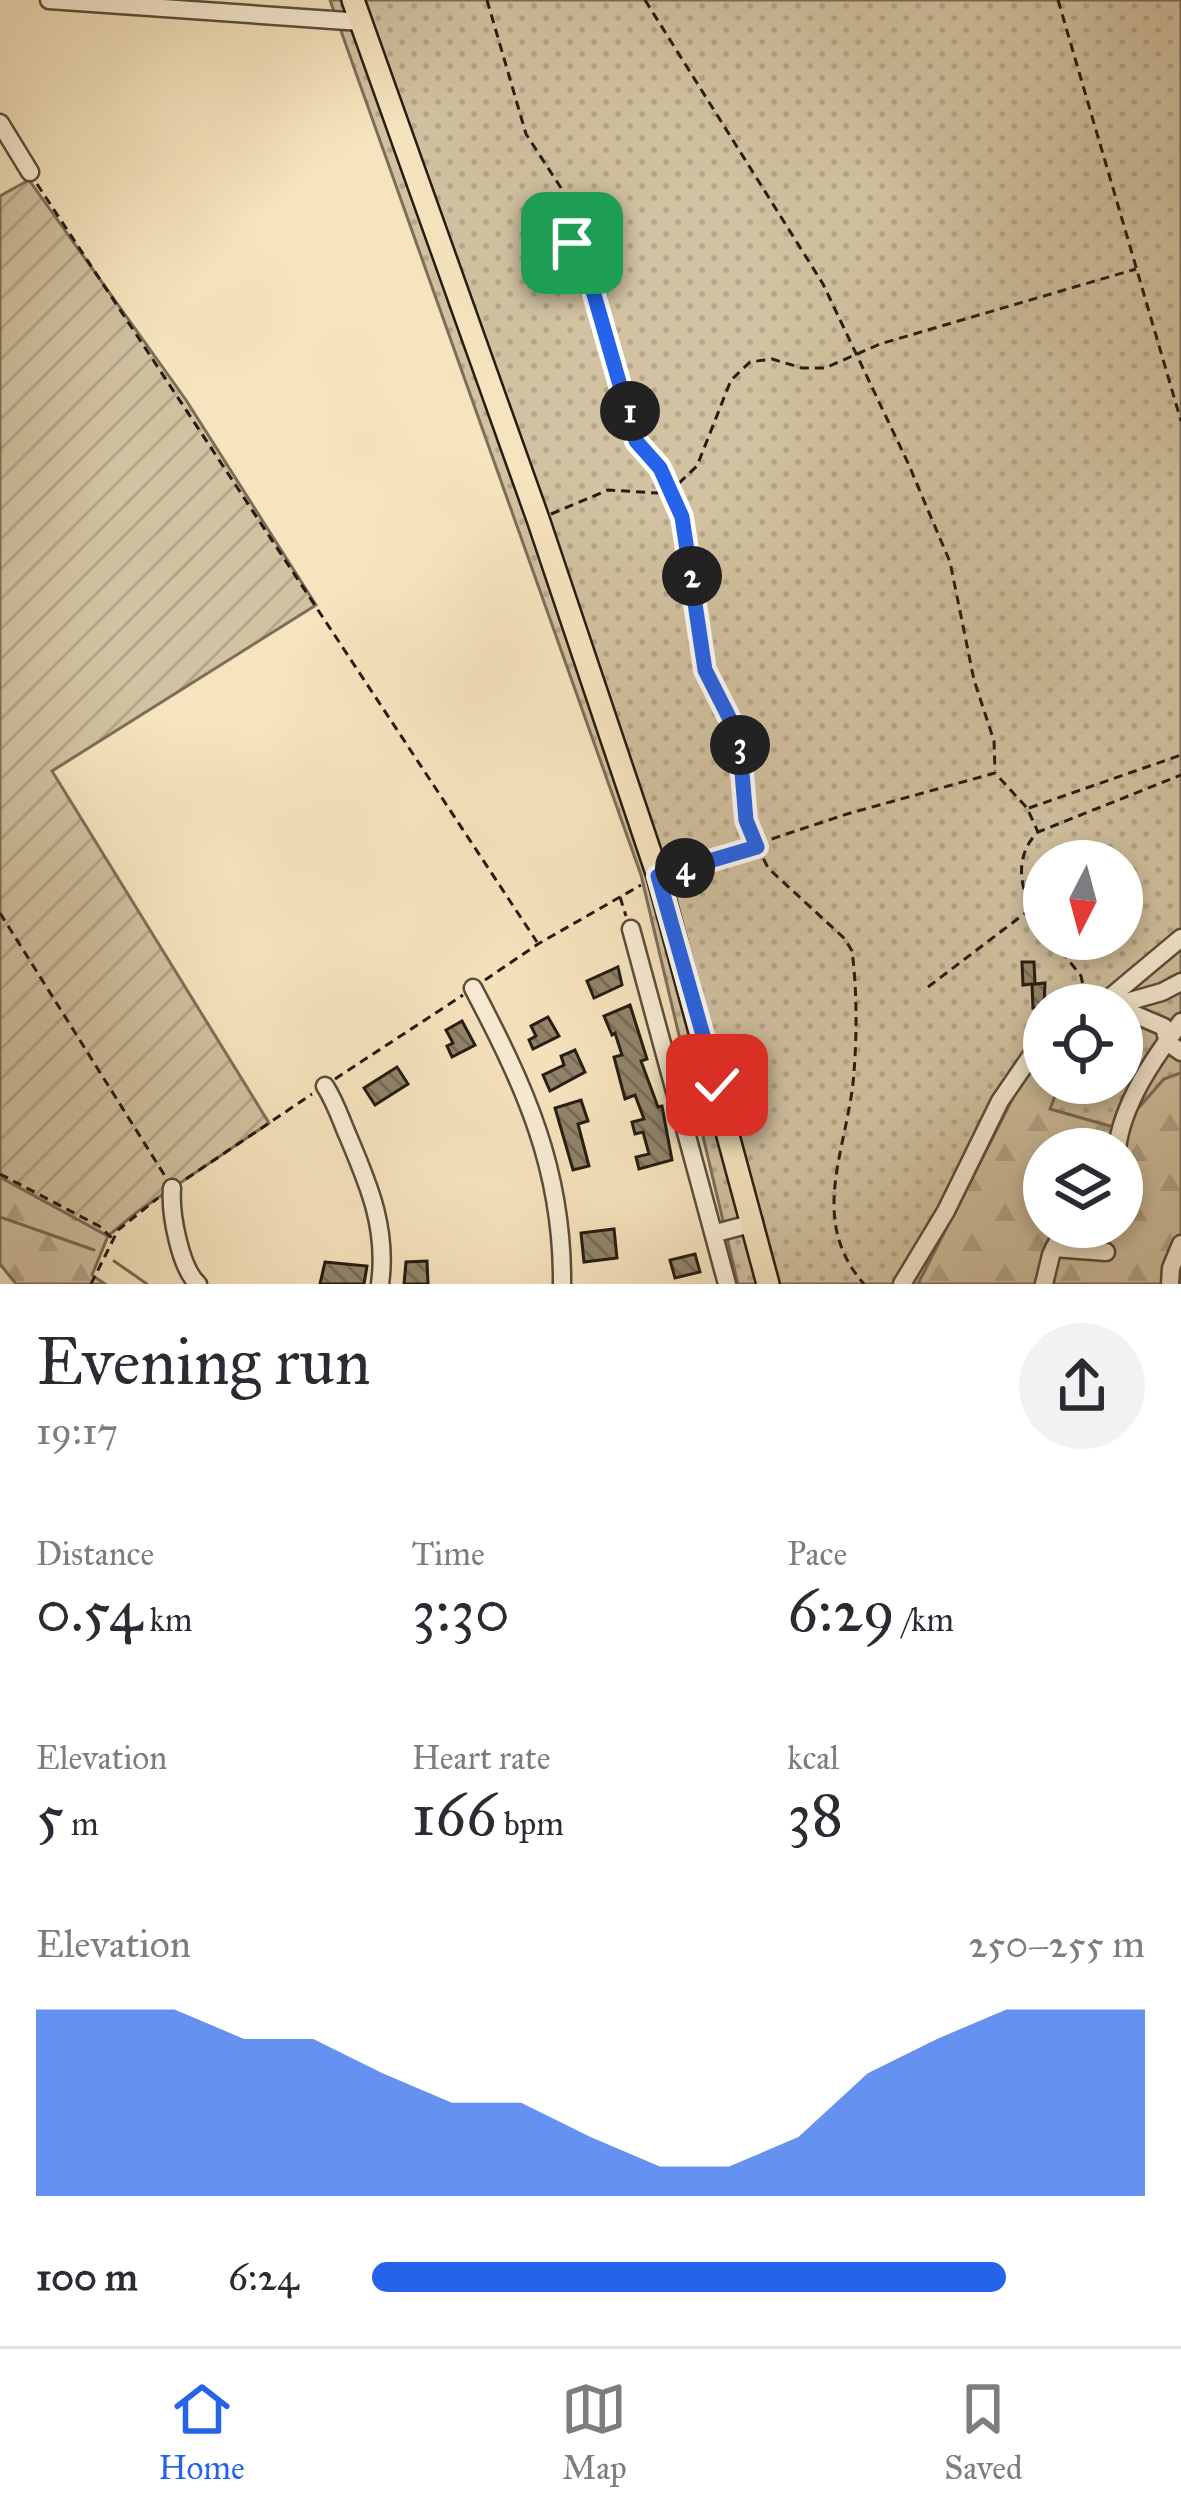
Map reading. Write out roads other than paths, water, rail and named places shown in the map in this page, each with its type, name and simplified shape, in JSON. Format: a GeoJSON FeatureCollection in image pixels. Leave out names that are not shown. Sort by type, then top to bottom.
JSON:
{"type":"FeatureCollection","features":[{"type":"Feature","properties":{"kind":"main road"},"geometry":{"type":"LineString","coordinates":[[353,0],[538,519],[658,876],[769,1284]]}},
{"type":"Feature","properties":{"kind":"street"},"geometry":{"type":"LineString","coordinates":[[49,0],[361,22]]}},
{"type":"Feature","properties":{"kind":"street"},"geometry":{"type":"LineString","coordinates":[[0,123],[30,172]]}},
{"type":"Feature","properties":{"kind":"street"},"geometry":{"type":"LineString","coordinates":[[631,929],[727,1284]]}},
{"type":"Feature","properties":{"kind":"street"},"geometry":{"type":"LineString","coordinates":[[1128,984],[1179,945]]}},
{"type":"Feature","properties":{"kind":"street"},"geometry":{"type":"LineString","coordinates":[[1143,999],[1181,982]]}},
{"type":"Feature","properties":{"kind":"street"},"geometry":{"type":"LineString","coordinates":[[473,988],[519,1076],[539,1129],[557,1201],[562,1284]]}},
{"type":"Feature","properties":{"kind":"street"},"geometry":{"type":"LineString","coordinates":[[1143,1018],[1164,1027],[1174,1047]]}},
{"type":"Feature","properties":{"kind":"street"},"geometry":{"type":"LineString","coordinates":[[1120,1128],[1134,1097],[1174,1047],[1181,1022]]}},
{"type":"Feature","properties":{"kind":"street"},"geometry":{"type":"LineString","coordinates":[[902,1284],[946,1211],[1000,1101],[1023,1068]]}},
{"type":"Feature","properties":{"kind":"street"},"geometry":{"type":"LineString","coordinates":[[325,1086],[361,1162],[379,1214],[380,1284]]}},
{"type":"Feature","properties":{"kind":"street"},"geometry":{"type":"LineString","coordinates":[[172,1188],[182,1256],[187,1274],[198,1284]]}},
{"type":"Feature","properties":{"kind":"street"},"geometry":{"type":"LineString","coordinates":[[716,1232],[754,1223]]}},
{"type":"Feature","properties":{"kind":"street"},"geometry":{"type":"LineString","coordinates":[[1170,1284],[1181,1244]]}},
{"type":"Feature","properties":{"kind":"street"},"geometry":{"type":"LineString","coordinates":[[1044,1284],[1054,1248],[1106,1252]]}},
{"type":"Feature","properties":{"kind":"waterway"},"geometry":{"type":"LineString","coordinates":[[0,1217],[94,1250]]}},
{"type":"Feature","properties":{"kind":"waterway"},"geometry":{"type":"LineString","coordinates":[[114,1261],[147,1284]]}}]}
